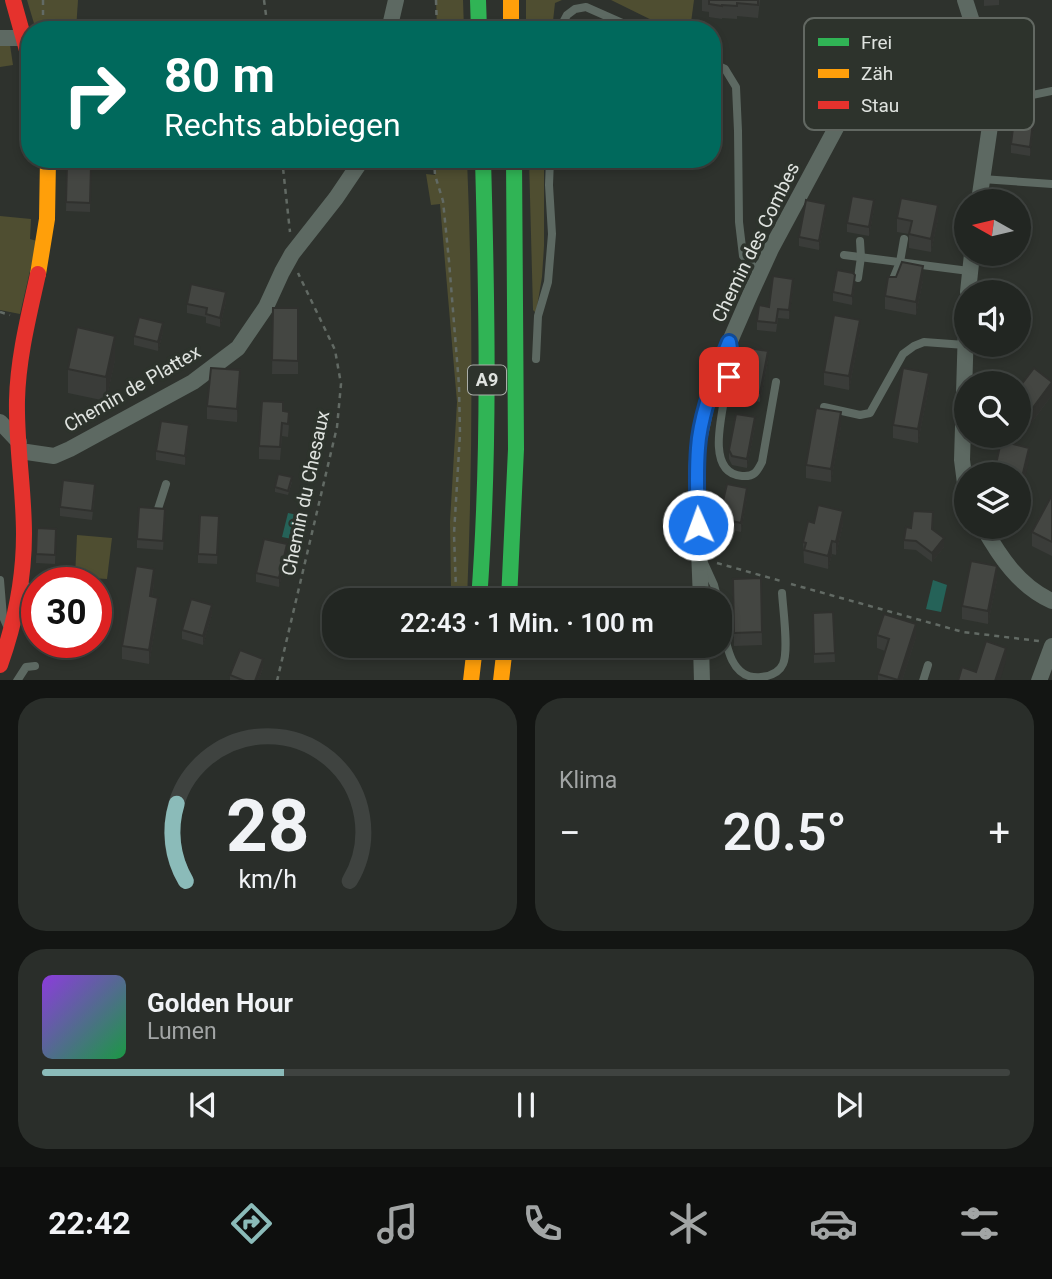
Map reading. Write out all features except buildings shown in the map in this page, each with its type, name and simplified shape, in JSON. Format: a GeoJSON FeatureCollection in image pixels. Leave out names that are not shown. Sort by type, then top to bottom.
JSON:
{"type":"FeatureCollection","features":[{"type":"Feature","properties":{"kind":"main road"},"geometry":{"type":"LineString","coordinates":[[13,0],[21,28]]}},
{"type":"Feature","properties":{"kind":"main road"},"geometry":{"type":"LineString","coordinates":[[478,0],[479,21]]}},
{"type":"Feature","properties":{"kind":"main road"},"geometry":{"type":"LineString","coordinates":[[511,0],[511,21]]}},
{"type":"Feature","properties":{"kind":"main road"},"geometry":{"type":"LineString","coordinates":[[22,567],[24,534],[18,380],[46,230],[50,192],[49,168]]}},
{"type":"Feature","properties":{"kind":"main road","name":"A9"},"geometry":{"type":"LineString","coordinates":[[480,588],[486,447],[483,168]]}},
{"type":"Feature","properties":{"kind":"main road","name":"A9"},"geometry":{"type":"LineString","coordinates":[[510,588],[516,437],[514,168]]}},
{"type":"Feature","properties":{"kind":"main road"},"geometry":{"type":"LineString","coordinates":[[0,665],[11,636],[21,584]]}},
{"type":"Feature","properties":{"kind":"main road"},"geometry":{"type":"LineString","coordinates":[[471,680],[474,658]]}},
{"type":"Feature","properties":{"kind":"main road"},"geometry":{"type":"LineString","coordinates":[[501,680],[504,658]]}},
{"type":"Feature","properties":{"kind":"street"},"geometry":{"type":"LineString","coordinates":[[391,21],[396,0]]}},
{"type":"Feature","properties":{"kind":"street"},"geometry":{"type":"LineString","coordinates":[[965,0],[971,18]]}},
{"type":"Feature","properties":{"kind":"street"},"geometry":{"type":"LineString","coordinates":[[0,38],[21,38]]}},
{"type":"Feature","properties":{"kind":"street","name":"Chemin des Combes"},"geometry":{"type":"LineString","coordinates":[[700,588],[696,474],[698,444],[710,396],[720,363],[760,273],[836,130]]}},
{"type":"Feature","properties":{"kind":"street"},"geometry":{"type":"LineString","coordinates":[[981,189],[989,130]]}},
{"type":"Feature","properties":{"kind":"street","name":"Chemin de Plattex"},"geometry":{"type":"LineString","coordinates":[[19,446],[54,456],[193,382],[238,348],[267,307],[292,254],[356,168]]}},
{"type":"Feature","properties":{"kind":"street"},"geometry":{"type":"LineString","coordinates":[[969,280],[970,266]]}},
{"type":"Feature","properties":{"kind":"street"},"geometry":{"type":"LineString","coordinates":[[962,462],[965,357]]}},
{"type":"Feature","properties":{"kind":"street"},"geometry":{"type":"LineString","coordinates":[[0,422],[19,446]]}},
{"type":"Feature","properties":{"kind":"street"},"geometry":{"type":"LineString","coordinates":[[990,539],[1020,580],[1052,601]]}},
{"type":"Feature","properties":{"kind":"street"},"geometry":{"type":"LineString","coordinates":[[1039,680],[1047,644]]}},
{"type":"Feature","properties":{"kind":"street"},"geometry":{"type":"LineString","coordinates":[[701,658],[702,680]]}},
{"type":"Feature","properties":{"kind":"lane"},"geometry":{"type":"LineString","coordinates":[[564,21],[575,9],[586,7],[618,21]]}},
{"type":"Feature","properties":{"kind":"lane"},"geometry":{"type":"LineString","coordinates":[[721,67],[736,87],[739,222],[743,256],[760,273]]}},
{"type":"Feature","properties":{"kind":"lane"},"geometry":{"type":"LineString","coordinates":[[1034,94],[1052,90]]}},
{"type":"Feature","properties":{"kind":"lane"},"geometry":{"type":"LineString","coordinates":[[536,359],[538,316],[548,282],[552,234],[550,168]]}},
{"type":"Feature","properties":{"kind":"lane"},"geometry":{"type":"LineString","coordinates":[[982,179],[1052,184]]}},
{"type":"Feature","properties":{"kind":"lane"},"geometry":{"type":"LineString","coordinates":[[891,284],[900,262],[904,239]]}},
{"type":"Feature","properties":{"kind":"lane"},"geometry":{"type":"LineString","coordinates":[[858,278],[860,241]]}},
{"type":"Feature","properties":{"kind":"lane"},"geometry":{"type":"LineString","coordinates":[[845,255],[969,271]]}},
{"type":"Feature","properties":{"kind":"lane"},"geometry":{"type":"LineString","coordinates":[[729,342],[732,362],[723,406],[719,448],[720,459],[728,472],[742,476],[757,472],[762,462],[776,382]]}},
{"type":"Feature","properties":{"kind":"lane"},"geometry":{"type":"LineString","coordinates":[[824,407],[860,415],[870,413],[903,354],[924,342],[954,344]]}},
{"type":"Feature","properties":{"kind":"lane"},"geometry":{"type":"LineString","coordinates":[[156,512],[166,484]]}},
{"type":"Feature","properties":{"kind":"lane"},"geometry":{"type":"LineString","coordinates":[[699,554],[715,588]]}},
{"type":"Feature","properties":{"kind":"lane"},"geometry":{"type":"LineString","coordinates":[[0,580],[4,617],[11,636]]}},
{"type":"Feature","properties":{"kind":"lane"},"geometry":{"type":"LineString","coordinates":[[731,658],[734,666],[755,678],[777,673],[784,663],[785,650],[782,593]]}},
{"type":"Feature","properties":{"kind":"lane"},"geometry":{"type":"LineString","coordinates":[[923,680],[928,665]]}},
{"type":"Feature","properties":{"kind":"lane"},"geometry":{"type":"LineString","coordinates":[[18,680],[26,667],[35,666]]}},
{"type":"Feature","properties":{"kind":"path"},"geometry":{"type":"LineString","coordinates":[[43,0],[43,21]]}},
{"type":"Feature","properties":{"kind":"path"},"geometry":{"type":"LineString","coordinates":[[264,0],[267,21]]}},
{"type":"Feature","properties":{"kind":"path"},"geometry":{"type":"LineString","coordinates":[[436,0],[437,21]]}},
{"type":"Feature","properties":{"kind":"path","name":"Chemin du Chesaux"},"geometry":{"type":"LineString","coordinates":[[277,680],[337,427],[341,384],[335,351],[298,275],[292,254],[283,168]]}},
{"type":"Feature","properties":{"kind":"path"},"geometry":{"type":"LineString","coordinates":[[435,168],[443,201],[459,385],[460,435],[454,534],[456,588]]}},
{"type":"Feature","properties":{"kind":"path"},"geometry":{"type":"LineString","coordinates":[[716,563],[963,632],[1047,644]]}},
{"type":"Feature","properties":{"kind":"shaded area"},"geometry":{"type":"Polygon","coordinates":[[[27,0],[78,0],[77,21],[33,21],[27,0]]]}},
{"type":"Feature","properties":{"kind":"shaded area"},"geometry":{"type":"Polygon","coordinates":[[[436,0],[463,0],[464,21],[437,21],[436,0]]]}},
{"type":"Feature","properties":{"kind":"shaded area"},"geometry":{"type":"Polygon","coordinates":[[[526,0],[562,0],[555,3],[553,21],[526,21],[526,0]]]}},
{"type":"Feature","properties":{"kind":"shaded area"},"geometry":{"type":"Polygon","coordinates":[[[611,0],[694,0],[691,21],[654,21],[611,0]]]}},
{"type":"Feature","properties":{"kind":"shaded area"},"geometry":{"type":"Polygon","coordinates":[[[0,45],[10,45],[13,65],[0,67],[0,45]]]}},
{"type":"Feature","properties":{"kind":"shaded area"},"geometry":{"type":"Polygon","coordinates":[[[435,168],[467,168],[472,380],[467,588],[451,588],[450,522],[457,402],[440,204],[431,205],[426,174],[435,175],[435,168]]]}},
{"type":"Feature","properties":{"kind":"shaded area"},"geometry":{"type":"Polygon","coordinates":[[[529,168],[544,168],[542,277],[536,313],[533,310],[529,168]]]}},
{"type":"Feature","properties":{"kind":"shaded area"},"geometry":{"type":"Polygon","coordinates":[[[0,216],[31,219],[30,239],[37,241],[20,314],[0,310],[0,216]]]}},
{"type":"Feature","properties":{"kind":"shaded area"},"geometry":{"type":"Polygon","coordinates":[[[77,535],[112,538],[108,567],[75,567],[77,535]]]}},
{"type":"Feature","properties":{"kind":"water"},"geometry":{"type":"Polygon","coordinates":[[[288,513],[298,515],[292,539],[282,537],[288,513]]]}},
{"type":"Feature","properties":{"kind":"water"},"geometry":{"type":"Polygon","coordinates":[[[933,580],[947,585],[941,612],[926,609],[933,580]]]}},
{"type":"Feature","properties":{"kind":"traffic: fast"},"geometry":{"type":"LineString","coordinates":[[478,0],[479,21]]}},
{"type":"Feature","properties":{"kind":"traffic: fast"},"geometry":{"type":"LineString","coordinates":[[480,588],[486,435],[483,168]]}},
{"type":"Feature","properties":{"kind":"traffic: fast"},"geometry":{"type":"LineString","coordinates":[[510,588],[516,449],[514,168]]}},
{"type":"Feature","properties":{"kind":"traffic: slow"},"geometry":{"type":"LineString","coordinates":[[511,0],[511,21]]}},
{"type":"Feature","properties":{"kind":"traffic: slow"},"geometry":{"type":"LineString","coordinates":[[38,274],[47,219],[48,168]]}},
{"type":"Feature","properties":{"kind":"traffic: slow"},"geometry":{"type":"LineString","coordinates":[[471,680],[474,658]]}},
{"type":"Feature","properties":{"kind":"traffic: slow"},"geometry":{"type":"LineString","coordinates":[[501,680],[504,658]]}},
{"type":"Feature","properties":{"kind":"traffic: jam"},"geometry":{"type":"LineString","coordinates":[[13,0],[21,29]]}},
{"type":"Feature","properties":{"kind":"traffic: jam"},"geometry":{"type":"LineString","coordinates":[[0,665],[14,617],[24,551],[17,400],[19,368],[38,274]]}},
{"type":"Feature","properties":{"kind":"route"},"geometry":{"type":"LineString","coordinates":[[698,525],[698,444],[706,407],[729,342],[732,353],[729,377]]}}]}
